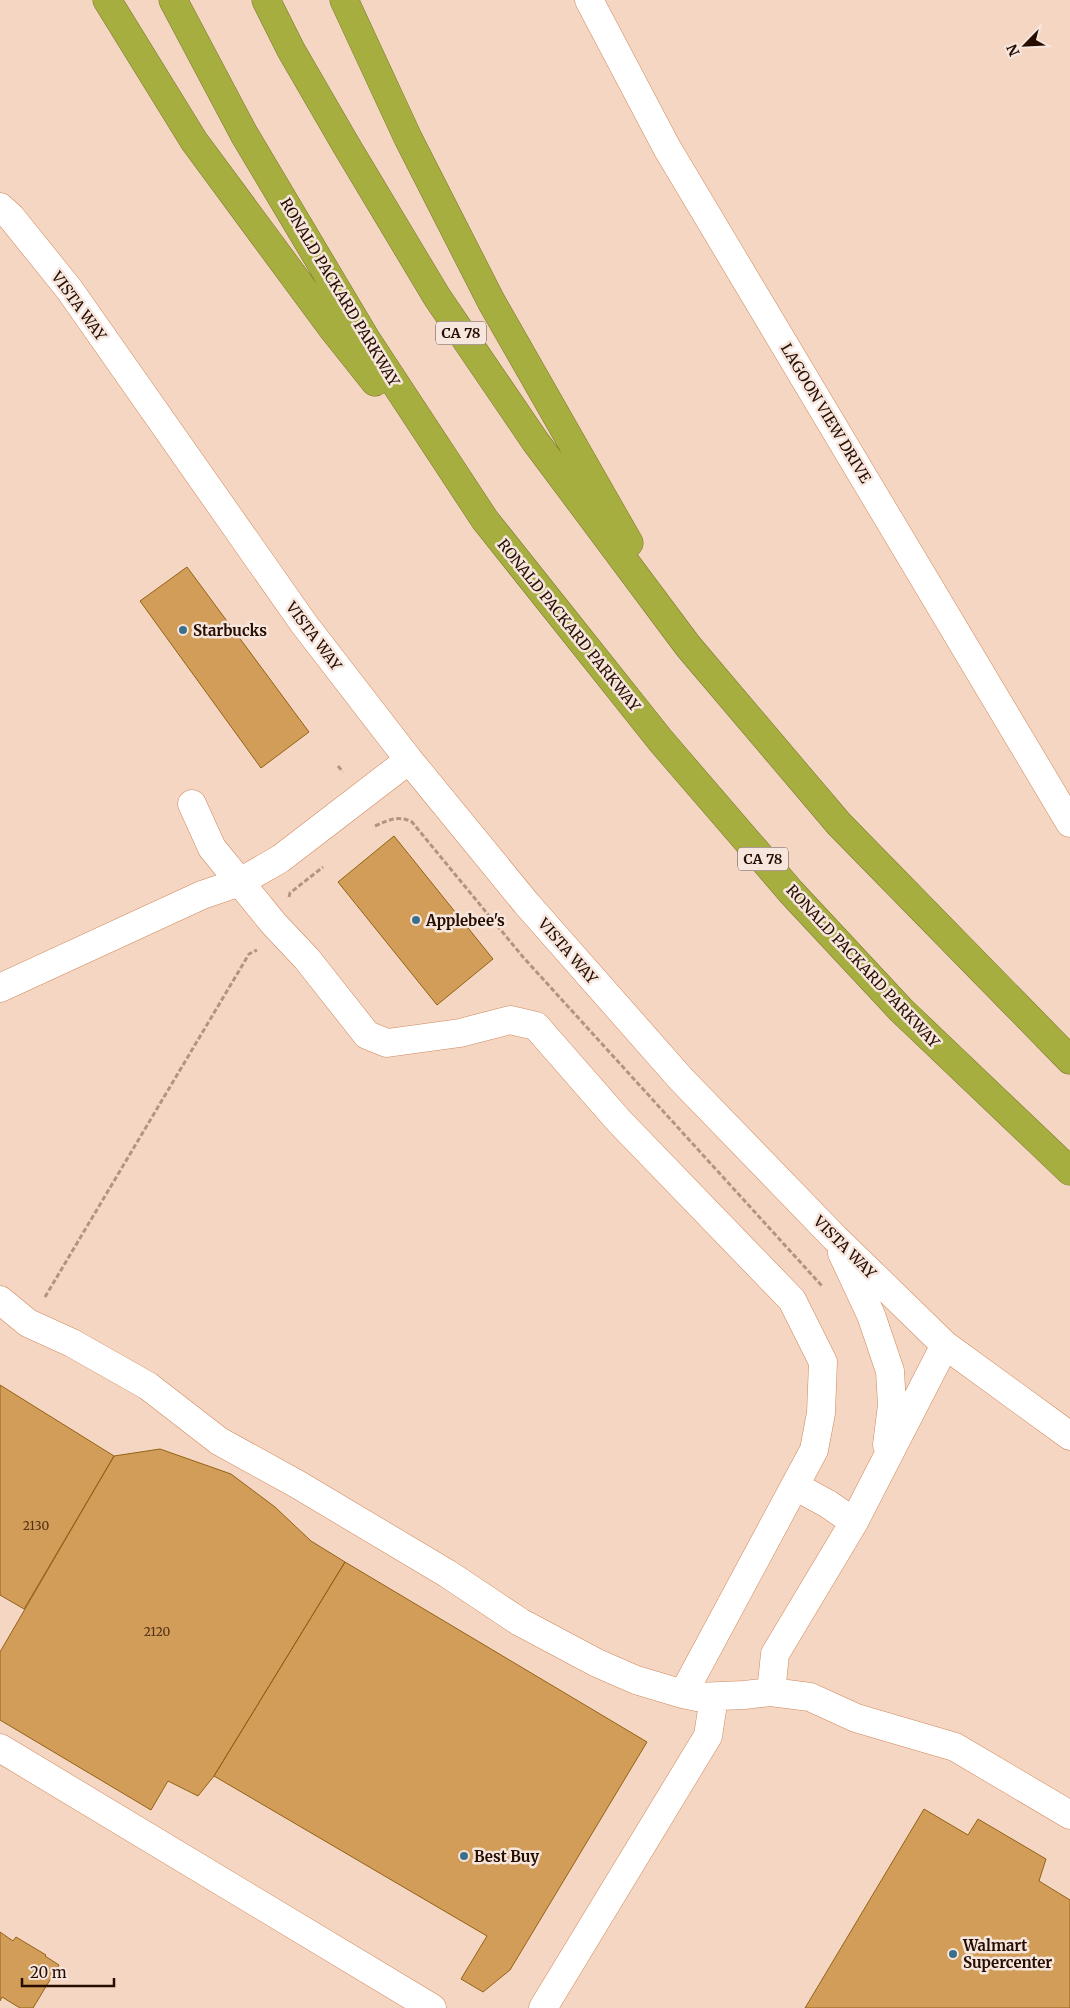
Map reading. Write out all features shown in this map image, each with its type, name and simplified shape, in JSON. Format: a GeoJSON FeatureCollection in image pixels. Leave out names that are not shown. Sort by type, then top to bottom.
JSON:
{"type":"FeatureCollection","features":[{"type":"Feature","properties":{"kind":"highway"},"geometry":{"type":"LineString","coordinates":[[107,0],[194,141],[332,328],[485,520]]}},
{"type":"Feature","properties":{"kind":"highway","name":"RONALD PACKARD PARKWAY"},"geometry":{"type":"LineString","coordinates":[[173,0],[244,134],[366,339],[485,520],[661,741],[791,892],[901,1010],[1070,1171]]}},
{"type":"Feature","properties":{"kind":"highway","name":"CA 78"},"geometry":{"type":"LineString","coordinates":[[266,0],[311,85],[436,297],[535,441],[688,646],[839,824],[1070,1060]]}},
{"type":"Feature","properties":{"kind":"highway"},"geometry":{"type":"LineString","coordinates":[[344,0],[408,138],[491,301],[688,646]]}},
{"type":"Feature","properties":{"kind":"street","name":"LAGOON VIEW DRIVE"},"geometry":{"type":"LineString","coordinates":[[589,0],[667,148],[1070,823]]}},
{"type":"Feature","properties":{"kind":"street","name":"VISTA WAY"},"geometry":{"type":"LineString","coordinates":[[0,207],[11,217],[69,290],[304,624],[409,760],[526,903],[681,1078],[836,1238],[945,1345],[1070,1436]]}},
{"type":"Feature","properties":{"kind":"street"},"geometry":{"type":"LineString","coordinates":[[0,988],[202,895],[240,882],[280,859],[409,760]]}},
{"type":"Feature","properties":{"kind":"street"},"geometry":{"type":"LineString","coordinates":[[192,804],[212,848],[274,924],[307,959],[367,1035],[387,1043],[460,1033],[510,1020],[536,1026],[619,1121],[792,1300],[823,1362],[822,1413],[814,1450],[683,1694]]}},
{"type":"Feature","properties":{"kind":"street"},"geometry":{"type":"LineString","coordinates":[[836,1238],[871,1315],[890,1371],[892,1405],[884,1464]]}},
{"type":"Feature","properties":{"kind":"street"},"geometry":{"type":"LineString","coordinates":[[0,1300],[28,1323],[72,1343],[148,1386],[219,1441],[448,1574],[520,1622],[597,1663],[636,1680],[683,1694],[714,1697],[771,1692],[810,1696],[856,1718],[956,1747],[1070,1815]]}},
{"type":"Feature","properties":{"kind":"street"},"geometry":{"type":"LineString","coordinates":[[771,1692],[775,1654],[854,1522],[945,1345]]}},
{"type":"Feature","properties":{"kind":"street"},"geometry":{"type":"LineString","coordinates":[[795,1486],[828,1504],[854,1522]]}},
{"type":"Feature","properties":{"kind":"street"},"geometry":{"type":"LineString","coordinates":[[543,2008],[708,1736],[714,1697]]}},
{"type":"Feature","properties":{"kind":"street"},"geometry":{"type":"LineString","coordinates":[[0,1748],[432,2008]]}},
{"type":"Feature","properties":{"kind":"path"},"geometry":{"type":"LineString","coordinates":[[338,766],[343,772]]}},
{"type":"Feature","properties":{"kind":"path"},"geometry":{"type":"LineString","coordinates":[[374,827],[383,823]]}},
{"type":"Feature","properties":{"kind":"path"},"geometry":{"type":"LineString","coordinates":[[287,902],[290,893],[328,863]]}},
{"type":"Feature","properties":{"kind":"path"},"geometry":{"type":"LineString","coordinates":[[44,1298],[248,954],[255,952],[260,946]]}},
{"type":"Feature","properties":{"kind":"building"},"geometry":{"type":"Polygon","coordinates":[[[187,567],[309,732],[261,768],[140,601],[187,567]]]}},
{"type":"Feature","properties":{"kind":"building","name":"Applebee's"},"geometry":{"type":"Polygon","coordinates":[[[394,836],[493,959],[437,1005],[338,882],[394,836]]]}},
{"type":"Feature","properties":{"kind":"building"},"geometry":{"type":"Polygon","coordinates":[[[0,1385],[114,1456],[24,1609],[0,1595],[0,1385]]]}},
{"type":"Feature","properties":{"kind":"building"},"geometry":{"type":"Polygon","coordinates":[[[160,1449],[231,1474],[275,1507],[311,1541],[345,1562],[214,1776],[198,1796],[168,1781],[151,1810],[0,1720],[0,1652],[114,1456],[160,1449]]]}},
{"type":"Feature","properties":{"kind":"building","name":"Best Buy"},"geometry":{"type":"Polygon","coordinates":[[[345,1562],[647,1742],[510,1970],[483,1992],[461,1979],[487,1936],[214,1776],[345,1562]]]}},
{"type":"Feature","properties":{"kind":"building","name":"Walmart Supercenter"},"geometry":{"type":"Polygon","coordinates":[[[924,1809],[968,1835],[978,1819],[1046,1859],[1039,1881],[1070,1900],[1070,2008],[805,2008],[924,1809]]]}},
{"type":"Feature","properties":{"kind":"building"},"geometry":{"type":"Polygon","coordinates":[[[0,1932],[13,1941],[16,1937],[59,1965],[33,2008],[20,2008],[2,1997],[0,2001],[0,1932]]]}},
{"type":"Feature","properties":{"kind":"place","name":"Starbucks"},"geometry":{"type":"Point","coordinates":[183,630]}},
{"type":"Feature","properties":{"kind":"place","name":"Applebee's"},"geometry":{"type":"Point","coordinates":[416,920]}},
{"type":"Feature","properties":{"kind":"place","name":"Best Buy"},"geometry":{"type":"Point","coordinates":[464,1856]}},
{"type":"Feature","properties":{"kind":"place","name":"Walmart Supercenter"},"geometry":{"type":"Point","coordinates":[953,1954]}}]}
